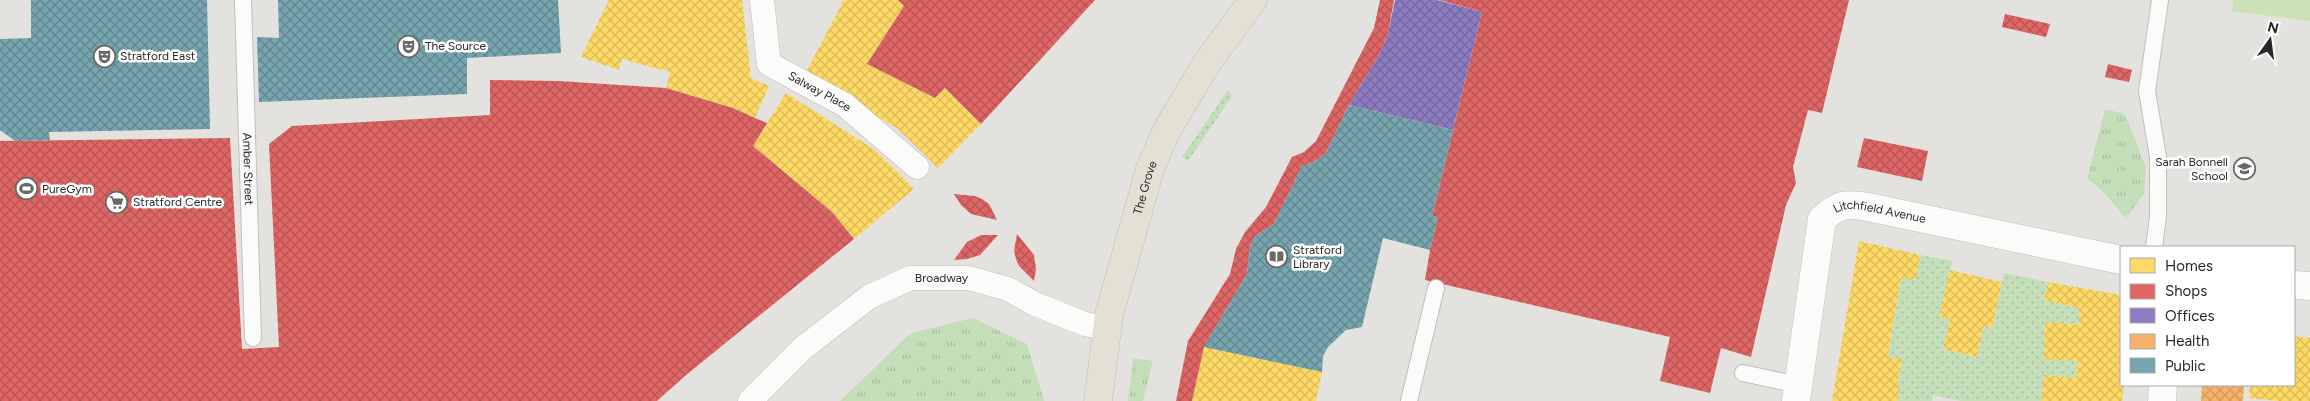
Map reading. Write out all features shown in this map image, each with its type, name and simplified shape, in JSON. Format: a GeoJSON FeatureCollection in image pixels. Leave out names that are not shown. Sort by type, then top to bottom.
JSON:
{"type":"FeatureCollection","features":[{"type":"Feature","properties":{"kind":"main road","name":"The Grove"},"geometry":{"type":"LineString","coordinates":[[1098,401],[1106,328],[1150,169],[1163,138],[1207,63],[1253,0]]}},
{"type":"Feature","properties":{"kind":"street","name":"Salway Place"},"geometry":{"type":"LineString","coordinates":[[762,0],[769,64],[845,105],[917,167]]}},
{"type":"Feature","properties":{"kind":"street","name":"Litchfield Avenue"},"geometry":{"type":"LineString","coordinates":[[1797,393],[1822,218],[1835,207],[1850,204],[1868,207],[2120,260]]}},
{"type":"Feature","properties":{"kind":"street","name":"Broadway"},"geometry":{"type":"LineString","coordinates":[[750,401],[803,348],[868,297],[910,278],[969,278],[1008,289],[1035,304],[1085,324],[1106,328]]}},
{"type":"Feature","properties":{"kind":"street"},"geometry":{"type":"LineString","coordinates":[[2295,285],[2310,286]]}},
{"type":"Feature","properties":{"kind":"street"},"geometry":{"type":"LineString","coordinates":[[2162,401],[2163,386]]}},
{"type":"Feature","properties":{"kind":"lane","name":"Amber Street"},"geometry":{"type":"LineString","coordinates":[[243,0],[253,338]]}},
{"type":"Feature","properties":{"kind":"lane"},"geometry":{"type":"LineString","coordinates":[[2154,246],[2158,217],[2158,157],[2147,91],[2160,0]]}},
{"type":"Feature","properties":{"kind":"lane"},"geometry":{"type":"LineString","coordinates":[[1409,401],[1436,288]]}},
{"type":"Feature","properties":{"kind":"lane"},"geometry":{"type":"LineString","coordinates":[[1742,373],[1797,393]]}},
{"type":"Feature","properties":{"kind":"green space"},"geometry":{"type":"Polygon","coordinates":[[[2233,0],[2310,0],[2310,21],[2232,11],[2233,0]]]}},
{"type":"Feature","properties":{"kind":"green space"},"geometry":{"type":"Polygon","coordinates":[[[1228,90],[1232,96],[1188,161],[1182,157],[1228,90]]]}},
{"type":"Feature","properties":{"kind":"green space"},"geometry":{"type":"Polygon","coordinates":[[[2105,109],[2125,114],[2146,167],[2144,194],[2126,218],[2103,192],[2087,179],[2105,109]]]}},
{"type":"Feature","properties":{"kind":"green space"},"geometry":{"type":"Polygon","coordinates":[[[1920,255],[1952,261],[1940,317],[1950,319],[1943,349],[1977,357],[1984,326],[1992,328],[2004,273],[2048,282],[2045,300],[2079,308],[2079,325],[2045,323],[2078,361],[2076,378],[2044,375],[2041,401],[1961,401],[1933,395],[1932,401],[1897,401],[1900,387],[1897,387],[1902,359],[1888,357],[1901,278],[1916,280],[1920,255]]]}},
{"type":"Feature","properties":{"kind":"green space"},"geometry":{"type":"Polygon","coordinates":[[[973,318],[1027,344],[1044,401],[840,401],[911,333],[973,318]]]}},
{"type":"Feature","properties":{"kind":"green space"},"geometry":{"type":"Polygon","coordinates":[[[1133,358],[1153,361],[1143,401],[1128,401],[1133,358]]]}},
{"type":"Feature","properties":{"kind":"building: Homes"},"geometry":{"type":"Polygon","coordinates":[[[609,0],[742,0],[751,78],[769,86],[755,118],[733,108],[666,88],[670,72],[622,59],[619,70],[581,57],[609,0]]]}},
{"type":"Feature","properties":{"kind":"building: Homes"},"geometry":{"type":"Polygon","coordinates":[[[844,0],[898,0],[904,6],[867,64],[935,98],[945,88],[981,124],[938,168],[898,129],[805,74],[844,0]]]}},
{"type":"Feature","properties":{"kind":"building: Homes"},"geometry":{"type":"Polygon","coordinates":[[[786,93],[875,150],[914,189],[854,239],[832,212],[753,146],[786,93]]]}},
{"type":"Feature","properties":{"kind":"building: Homes"},"geometry":{"type":"Polygon","coordinates":[[[1859,241],[1920,255],[1916,280],[1901,278],[1892,330],[1888,357],[1902,359],[1897,387],[1900,387],[1897,401],[1832,401],[1859,241]]]}},
{"type":"Feature","properties":{"kind":"building: Homes"},"geometry":{"type":"Polygon","coordinates":[[[1950,270],[2002,282],[1992,328],[1984,326],[1977,357],[1943,349],[1950,319],[1939,317],[1950,270]]]}},
{"type":"Feature","properties":{"kind":"building: Homes"},"geometry":{"type":"Polygon","coordinates":[[[2048,282],[2120,295],[2120,386],[2124,386],[2122,401],[2041,401],[2044,375],[2076,378],[2078,361],[2044,359],[2045,322],[2079,325],[2079,308],[2044,300],[2048,282]]]}},
{"type":"Feature","properties":{"kind":"building: Homes"},"geometry":{"type":"Polygon","coordinates":[[[2295,336],[2310,338],[2310,401],[2278,401],[2249,398],[2250,386],[2295,386],[2295,336]]]}},
{"type":"Feature","properties":{"kind":"building: Homes"},"geometry":{"type":"Polygon","coordinates":[[[1204,347],[1322,372],[1316,401],[1192,401],[1204,347]]]}},
{"type":"Feature","properties":{"kind":"building: Shops"},"geometry":{"type":"Polygon","coordinates":[[[898,0],[1095,0],[981,124],[945,88],[935,98],[867,64],[904,6],[898,0]]]}},
{"type":"Feature","properties":{"kind":"building: Shops"},"geometry":{"type":"Polygon","coordinates":[[[1380,0],[1394,0],[1388,34],[1380,53],[1349,105],[1326,153],[1316,161],[1302,166],[1274,224],[1255,236],[1250,247],[1247,274],[1204,347],[1192,401],[1176,401],[1188,341],[1230,274],[1236,249],[1245,232],[1266,207],[1292,157],[1304,152],[1316,141],[1374,28],[1380,0]]]}},
{"type":"Feature","properties":{"kind":"building: Shops"},"geometry":{"type":"Polygon","coordinates":[[[1439,0],[1849,0],[1822,113],[1808,110],[1793,167],[1796,183],[1786,205],[1751,357],[1721,348],[1710,393],[1660,381],[1670,337],[1425,280],[1438,217],[1432,216],[1482,12],[1439,0]]]}},
{"type":"Feature","properties":{"kind":"building: Shops"},"geometry":{"type":"Polygon","coordinates":[[[2005,14],[2050,24],[2046,37],[2002,27],[2005,14]]]}},
{"type":"Feature","properties":{"kind":"building: Shops"},"geometry":{"type":"Polygon","coordinates":[[[2108,64],[2132,70],[2129,82],[2105,77],[2108,64]]]}},
{"type":"Feature","properties":{"kind":"building: Shops"},"geometry":{"type":"Polygon","coordinates":[[[490,80],[559,81],[666,88],[733,108],[767,123],[753,146],[832,212],[854,239],[686,375],[657,401],[0,401],[0,141],[230,138],[242,349],[279,347],[269,144],[292,126],[490,115],[490,80]]]}},
{"type":"Feature","properties":{"kind":"building: Shops"},"geometry":{"type":"Polygon","coordinates":[[[1864,138],[1928,151],[1922,181],[1857,167],[1864,138]]]}},
{"type":"Feature","properties":{"kind":"building: Shops"},"geometry":{"type":"Polygon","coordinates":[[[954,194],[975,196],[982,199],[989,204],[997,220],[971,214],[961,205],[954,194]]]}},
{"type":"Feature","properties":{"kind":"building: Shops"},"geometry":{"type":"Polygon","coordinates":[[[1017,234],[1034,255],[1036,269],[1034,281],[1019,266],[1016,259],[1014,251],[1017,234]]]}},
{"type":"Feature","properties":{"kind":"building: Shops"},"geometry":{"type":"Polygon","coordinates":[[[981,235],[998,235],[980,255],[954,260],[967,242],[981,235]]]}},
{"type":"Feature","properties":{"kind":"building: Offices"},"geometry":{"type":"Polygon","coordinates":[[[1395,0],[1437,0],[1482,12],[1453,130],[1349,105],[1380,53],[1388,34],[1395,0]]]}},
{"type":"Feature","properties":{"kind":"building: Health"},"geometry":{"type":"Polygon","coordinates":[[[2202,386],[2244,386],[2243,401],[2201,401],[2202,386]]]}},
{"type":"Feature","properties":{"kind":"building: Public","name":"Stratford East"},"geometry":{"type":"Polygon","coordinates":[[[31,0],[207,0],[210,129],[49,132],[50,140],[15,141],[0,130],[0,39],[31,38],[31,0]]]}},
{"type":"Feature","properties":{"kind":"building: Public","name":"The Source"},"geometry":{"type":"Polygon","coordinates":[[[278,0],[558,0],[561,53],[467,58],[467,94],[259,102],[257,37],[279,38],[278,0]]]}},
{"type":"Feature","properties":{"kind":"building: Public"},"geometry":{"type":"Polygon","coordinates":[[[1349,105],[1453,130],[1432,216],[1438,217],[1430,250],[1383,238],[1362,327],[1346,330],[1328,347],[1323,356],[1322,372],[1204,347],[1247,274],[1250,247],[1255,236],[1274,224],[1302,166],[1316,161],[1326,153],[1349,105]]]}},
{"type":"Feature","properties":{"kind":"place","name":"The Source"},"geometry":{"type":"Point","coordinates":[409,46]}},
{"type":"Feature","properties":{"kind":"place","name":"Stratford East"},"geometry":{"type":"Point","coordinates":[104,56]}},
{"type":"Feature","properties":{"kind":"place","name":"Sarah Bonnell School"},"geometry":{"type":"Point","coordinates":[2244,169]}},
{"type":"Feature","properties":{"kind":"place","name":"PureGym"},"geometry":{"type":"Point","coordinates":[26,189]}},
{"type":"Feature","properties":{"kind":"place","name":"Stratford Centre"},"geometry":{"type":"Point","coordinates":[117,202]}},
{"type":"Feature","properties":{"kind":"place","name":"Stratford Library"},"geometry":{"type":"Point","coordinates":[1277,257]}}]}
